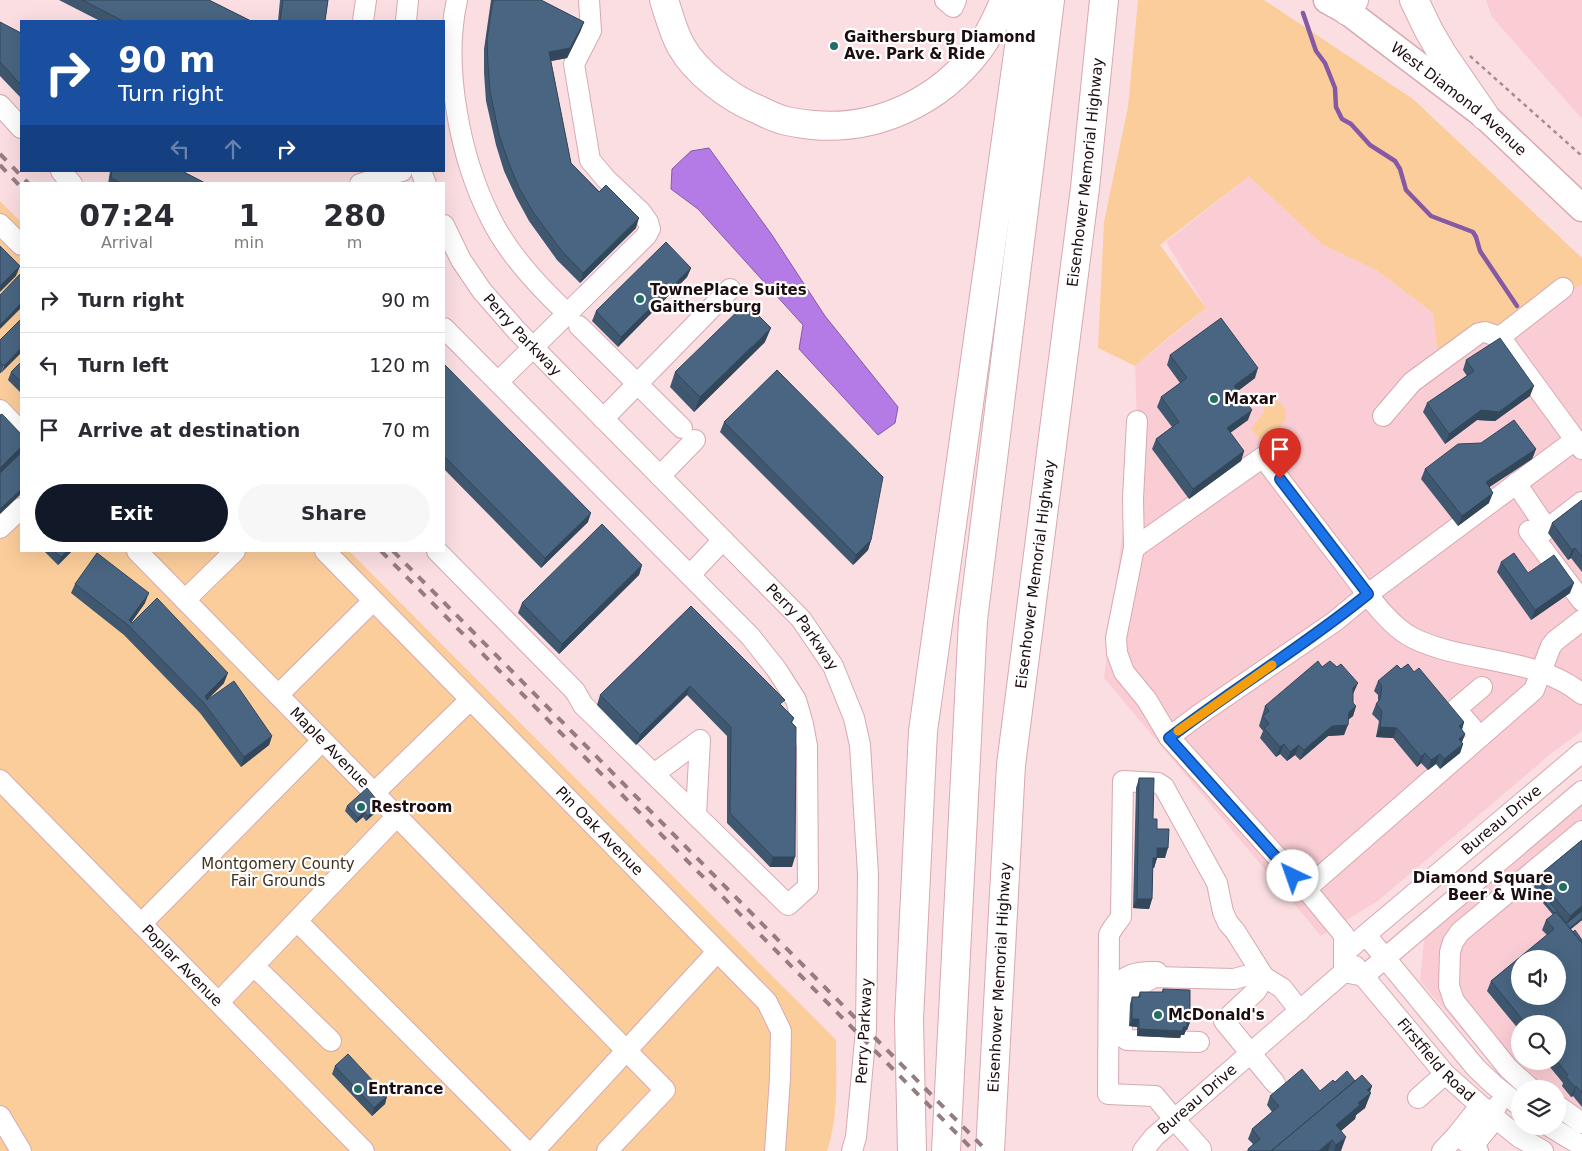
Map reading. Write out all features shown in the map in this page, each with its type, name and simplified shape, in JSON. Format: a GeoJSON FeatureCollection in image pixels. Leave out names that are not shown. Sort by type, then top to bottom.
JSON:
{"type":"FeatureCollection","features":[{"type":"Feature","properties":{"kind":"highway"},"geometry":{"type":"LineString","coordinates":[[664,0],[681,47],[694,64],[740,102],[784,120],[833,127],[885,118],[912,107],[936,91],[979,50],[1005,0]]}},
{"type":"Feature","properties":{"kind":"highway"},"geometry":{"type":"LineString","coordinates":[[912,1151],[909,1020],[924,732],[1024,0]]}},
{"type":"Feature","properties":{"kind":"highway"},"geometry":{"type":"LineString","coordinates":[[946,1151],[973,620],[1050,0]]}},
{"type":"Feature","properties":{"kind":"highway","name":"Eisenhower Memorial Highway"},"geometry":{"type":"LineString","coordinates":[[990,1151],[1012,765],[1083,198],[1104,0]]}},
{"type":"Feature","properties":{"kind":"highway"},"geometry":{"type":"LineString","coordinates":[[1414,0],[1443,55],[1485,116]]}},
{"type":"Feature","properties":{"kind":"main road","name":"West Diamond Avenue"},"geometry":{"type":"LineString","coordinates":[[1343,4],[1485,116],[1582,208]]}},
{"type":"Feature","properties":{"kind":"street"},"geometry":{"type":"LineString","coordinates":[[363,20],[366,0]]}},
{"type":"Feature","properties":{"kind":"street"},"geometry":{"type":"LineString","coordinates":[[406,20],[408,0]]}},
{"type":"Feature","properties":{"kind":"street"},"geometry":{"type":"LineString","coordinates":[[457,0],[451,56],[456,113],[470,168],[491,219],[516,258],[544,292],[689,434],[660,476]]}},
{"type":"Feature","properties":{"kind":"street"},"geometry":{"type":"LineString","coordinates":[[498,382],[533,348],[573,320],[650,229],[648,222],[641,212],[606,179],[590,160],[574,64],[591,31],[589,0]]}},
{"type":"Feature","properties":{"kind":"street"},"geometry":{"type":"LineString","coordinates":[[0,105],[20,127]]}},
{"type":"Feature","properties":{"kind":"street"},"geometry":{"type":"LineString","coordinates":[[62,172],[70,182]]}},
{"type":"Feature","properties":{"kind":"street"},"geometry":{"type":"LineString","coordinates":[[369,180],[398,172]]}},
{"type":"Feature","properties":{"kind":"street"},"geometry":{"type":"LineString","coordinates":[[0,224],[20,244]]}},
{"type":"Feature","properties":{"kind":"street","name":"Perry Parkway"},"geometry":{"type":"LineString","coordinates":[[445,227],[461,260],[482,291],[533,348],[801,619],[833,666],[854,718],[860,746],[868,874],[866,1030],[856,1138],[852,1151]]}},
{"type":"Feature","properties":{"kind":"street"},"geometry":{"type":"LineString","coordinates":[[1500,337],[1563,288]]}},
{"type":"Feature","properties":{"kind":"street"},"geometry":{"type":"LineString","coordinates":[[603,419],[730,289]]}},
{"type":"Feature","properties":{"kind":"street"},"geometry":{"type":"LineString","coordinates":[[438,552],[575,691],[583,705],[788,905],[808,887],[807,746],[796,700],[777,670],[750,636],[445,329]]}},
{"type":"Feature","properties":{"kind":"street"},"geometry":{"type":"LineString","coordinates":[[1169,738],[1200,714],[1334,622],[1368,594],[1516,484],[1577,436],[1500,337],[1485,332],[1479,333],[1418,377],[1383,416]]}},
{"type":"Feature","properties":{"kind":"street"},"geometry":{"type":"LineString","coordinates":[[0,410],[20,431]]}},
{"type":"Feature","properties":{"kind":"street","name":"Firstfield Road"},"geometry":{"type":"LineString","coordinates":[[1136,421],[1134,548],[1116,638],[1117,653],[1124,672],[1147,700],[1169,738],[1306,889],[1364,976],[1445,1074],[1519,1137],[1543,1151]]}},
{"type":"Feature","properties":{"kind":"street"},"geometry":{"type":"LineString","coordinates":[[1134,548],[1263,457],[1368,594],[1396,626],[1412,637],[1432,646],[1541,672],[1577,690],[1582,707]]}},
{"type":"Feature","properties":{"kind":"street"},"geometry":{"type":"LineString","coordinates":[[1516,484],[1537,532],[1582,601]]}},
{"type":"Feature","properties":{"kind":"street"},"geometry":{"type":"LineString","coordinates":[[1537,532],[1582,502]]}},
{"type":"Feature","properties":{"kind":"street"},"geometry":{"type":"LineString","coordinates":[[0,528],[20,509]]}},
{"type":"Feature","properties":{"kind":"street"},"geometry":{"type":"LineString","coordinates":[[690,575],[723,540]]}},
{"type":"Feature","properties":{"kind":"street","name":"Maple Avenue"},"geometry":{"type":"LineString","coordinates":[[138,552],[665,1090],[607,1151]]}},
{"type":"Feature","properties":{"kind":"street"},"geometry":{"type":"LineString","coordinates":[[185,600],[234,552]]}},
{"type":"Feature","properties":{"kind":"street","name":"Pin Oak Avenue"},"geometry":{"type":"LineString","coordinates":[[326,552],[767,1002],[781,1031],[775,1151]]}},
{"type":"Feature","properties":{"kind":"street"},"geometry":{"type":"LineString","coordinates":[[278,695],[373,601]]}},
{"type":"Feature","properties":{"kind":"street"},"geometry":{"type":"LineString","coordinates":[[1306,889],[1534,690],[1555,640],[1582,620]]}},
{"type":"Feature","properties":{"kind":"street"},"geometry":{"type":"LineString","coordinates":[[1480,737],[1456,709],[1482,687]]}},
{"type":"Feature","properties":{"kind":"street"},"geometry":{"type":"LineString","coordinates":[[374,793],[470,700]]}},
{"type":"Feature","properties":{"kind":"street"},"geometry":{"type":"LineString","coordinates":[[654,774],[700,740],[696,815]]}},
{"type":"Feature","properties":{"kind":"street"},"geometry":{"type":"LineString","coordinates":[[141,924],[322,741]]}},
{"type":"Feature","properties":{"kind":"street","name":"Bureau Drive"},"geometry":{"type":"LineString","coordinates":[[1344,944],[1366,935],[1582,752]]}},
{"type":"Feature","properties":{"kind":"street","name":"Poplar Avenue"},"geometry":{"type":"LineString","coordinates":[[0,780],[364,1151]]}},
{"type":"Feature","properties":{"kind":"street"},"geometry":{"type":"LineString","coordinates":[[1108,1053],[1178,1054],[1187,1052],[1256,992],[1255,977],[1235,930],[1228,923],[1223,912],[1217,883],[1164,787],[1158,783],[1124,781],[1121,917],[1109,934],[1109,992],[1108,1053],[1108,1094],[1155,1096],[1201,1149]]}},
{"type":"Feature","properties":{"kind":"street","name":"Bureau Drive"},"geometry":{"type":"LineString","coordinates":[[1364,976],[1582,791]]}},
{"type":"Feature","properties":{"kind":"street"},"geometry":{"type":"LineString","coordinates":[[219,1002],[397,816]]}},
{"type":"Feature","properties":{"kind":"street"},"geometry":{"type":"LineString","coordinates":[[1521,1080],[1508,1068],[1454,1001],[1449,986],[1451,947],[1460,932],[1582,831]]}},
{"type":"Feature","properties":{"kind":"street"},"geometry":{"type":"LineString","coordinates":[[297,921],[526,1151]]}},
{"type":"Feature","properties":{"kind":"street","name":"Firstfield Road"},"geometry":{"type":"LineString","coordinates":[[1366,935],[1476,1068],[1511,1099]]}},
{"type":"Feature","properties":{"kind":"street"},"geometry":{"type":"LineString","coordinates":[[1344,944],[1344,972],[1364,976]]}},
{"type":"Feature","properties":{"kind":"street"},"geometry":{"type":"LineString","coordinates":[[534,1151],[717,952]]}},
{"type":"Feature","properties":{"kind":"street"},"geometry":{"type":"LineString","coordinates":[[254,966],[331,1042]]}},
{"type":"Feature","properties":{"kind":"street"},"geometry":{"type":"LineString","coordinates":[[1109,992],[1120,979],[1132,974],[1148,972],[1255,977],[1282,988],[1300,1010]]}},
{"type":"Feature","properties":{"kind":"street","name":"Bureau Drive"},"geometry":{"type":"LineString","coordinates":[[1143,1151],[1154,1137],[1174,1119],[1344,972]]}},
{"type":"Feature","properties":{"kind":"street"},"geometry":{"type":"LineString","coordinates":[[1199,1042],[1127,1040],[1122,1033],[1122,999],[1135,988],[1154,977],[1234,979],[1255,977]]}},
{"type":"Feature","properties":{"kind":"street"},"geometry":{"type":"LineString","coordinates":[[1224,1021],[1275,1083]]}},
{"type":"Feature","properties":{"kind":"street"},"geometry":{"type":"LineString","coordinates":[[1418,1098],[1445,1074]]}},
{"type":"Feature","properties":{"kind":"street"},"geometry":{"type":"LineString","coordinates":[[1442,1151],[1469,1144],[1491,1124],[1490,1114],[1511,1102]]}},
{"type":"Feature","properties":{"kind":"street"},"geometry":{"type":"LineString","coordinates":[[1566,1111],[1582,1122]]}},
{"type":"Feature","properties":{"kind":"street"},"geometry":{"type":"LineString","coordinates":[[0,1116],[21,1151]]}},
{"type":"Feature","properties":{"kind":"street"},"geometry":{"type":"LineString","coordinates":[[1564,1135],[1582,1146]]}},
{"type":"Feature","properties":{"kind":"path"},"geometry":{"type":"LineString","coordinates":[[1513,94],[1582,156]]}},
{"type":"Feature","properties":{"kind":"shaded area"},"geometry":{"type":"Polygon","coordinates":[[[1486,0],[1582,0],[1582,119],[1492,17],[1486,0]]]}},
{"type":"Feature","properties":{"kind":"shaded area"},"geometry":{"type":"Polygon","coordinates":[[[709,148],[772,235],[825,316],[898,407],[895,423],[878,435],[799,349],[803,325],[698,209],[671,189],[672,169],[691,151],[709,148]]]}},
{"type":"Feature","properties":{"kind":"shaded area"},"geometry":{"type":"Polygon","coordinates":[[[1249,176],[1281,202],[1323,245],[1376,270],[1433,313],[1437,348],[1582,280],[1582,731],[1553,752],[1379,900],[1321,936],[1104,678],[1137,421],[1135,366],[1206,308],[1166,242],[1249,176]]]}},
{"type":"Feature","properties":{"kind":"shaded area"},"geometry":{"type":"Polygon","coordinates":[[[1582,801],[1582,1133],[1566,1122],[1566,1080],[1511,1080],[1511,1082],[1494,1067],[1420,981],[1425,932],[1582,801]]]}},
{"type":"Feature","properties":{"kind":"green space"},"geometry":{"type":"Polygon","coordinates":[[[1138,0],[1264,0],[1413,99],[1582,258],[1582,284],[1458,354],[1437,348],[1433,313],[1376,270],[1323,245],[1249,176],[1160,245],[1206,308],[1135,366],[1098,348],[1104,222],[1128,107],[1138,0]]]}},
{"type":"Feature","properties":{"kind":"green space","name":"Montgomery County Fair Grounds"},"geometry":{"type":"Polygon","coordinates":[[[0,201],[20,221],[20,552],[350,552],[836,1040],[836,1082],[835,1110],[827,1151],[0,1151],[0,201]]]}},
{"type":"Feature","properties":{"kind":"green space"},"geometry":{"type":"Polygon","coordinates":[[[1272,395],[1284,407],[1286,418],[1280,427],[1260,439],[1251,429],[1264,412],[1261,398],[1272,395]]]}},
{"type":"Feature","properties":{"kind":"building"},"geometry":{"type":"Polygon","coordinates":[[[82,0],[209,0],[249,20],[121,20],[82,0]]]}},
{"type":"Feature","properties":{"kind":"building"},"geometry":{"type":"Polygon","coordinates":[[[283,0],[328,0],[325,20],[280,20],[283,0]]]}},
{"type":"Feature","properties":{"kind":"building"},"geometry":{"type":"Polygon","coordinates":[[[493,0],[541,0],[584,22],[570,48],[549,52],[571,163],[599,192],[606,185],[639,218],[583,273],[561,250],[533,212],[519,188],[499,135],[490,91],[488,64],[487,39],[493,0]]]}},
{"type":"Feature","properties":{"kind":"building"},"geometry":{"type":"Polygon","coordinates":[[[0,22],[20,32],[20,84],[0,62],[0,22]]]}},
{"type":"Feature","properties":{"kind":"building"},"geometry":{"type":"Polygon","coordinates":[[[112,172],[184,172],[203,182],[119,182],[111,178],[112,172]]]}},
{"type":"Feature","properties":{"kind":"building","name":"TownePlace Suites Gaithersburg"},"geometry":{"type":"Polygon","coordinates":[[[666,242],[691,268],[621,337],[596,311],[666,242]]]}},
{"type":"Feature","properties":{"kind":"building"},"geometry":{"type":"Polygon","coordinates":[[[0,246],[20,266],[0,286],[0,246]]]}},
{"type":"Feature","properties":{"kind":"building"},"geometry":{"type":"Polygon","coordinates":[[[20,274],[20,304],[0,325],[0,295],[20,274]]]}},
{"type":"Feature","properties":{"kind":"building"},"geometry":{"type":"Polygon","coordinates":[[[746,303],[771,328],[700,397],[675,372],[746,303]]]}},
{"type":"Feature","properties":{"kind":"building"},"geometry":{"type":"Polygon","coordinates":[[[1221,318],[1258,368],[1234,386],[1252,410],[1227,428],[1244,451],[1193,489],[1156,439],[1179,422],[1161,397],[1187,378],[1170,355],[1221,318]]]}},
{"type":"Feature","properties":{"kind":"building"},"geometry":{"type":"Polygon","coordinates":[[[20,320],[20,349],[4,366],[0,362],[0,340],[20,320]]]}},
{"type":"Feature","properties":{"kind":"building"},"geometry":{"type":"Polygon","coordinates":[[[1500,338],[1534,386],[1499,412],[1481,410],[1449,434],[1427,403],[1474,371],[1466,360],[1500,338]]]}},
{"type":"Feature","properties":{"kind":"building"},"geometry":{"type":"Polygon","coordinates":[[[20,363],[20,381],[11,372],[20,363]]]}},
{"type":"Feature","properties":{"kind":"building"},"geometry":{"type":"Polygon","coordinates":[[[445,365],[591,513],[545,558],[445,457],[445,365]]]}},
{"type":"Feature","properties":{"kind":"building"},"geometry":{"type":"Polygon","coordinates":[[[777,370],[883,477],[871,540],[856,555],[724,422],[777,370]]]}},
{"type":"Feature","properties":{"kind":"building"},"geometry":{"type":"Polygon","coordinates":[[[2,414],[20,433],[20,448],[0,468],[0,415],[2,414]]]}},
{"type":"Feature","properties":{"kind":"building"},"geometry":{"type":"Polygon","coordinates":[[[1514,420],[1536,449],[1486,482],[1493,493],[1462,516],[1425,469],[1458,444],[1481,443],[1514,420]]]}},
{"type":"Feature","properties":{"kind":"building"},"geometry":{"type":"Polygon","coordinates":[[[20,454],[20,490],[0,509],[0,473],[20,454]]]}},
{"type":"Feature","properties":{"kind":"building"},"geometry":{"type":"Polygon","coordinates":[[[1582,500],[1582,557],[1575,548],[1572,550],[1552,523],[1582,500]]]}},
{"type":"Feature","properties":{"kind":"building"},"geometry":{"type":"Polygon","coordinates":[[[602,524],[642,565],[562,644],[522,603],[602,524]]]}},
{"type":"Feature","properties":{"kind":"building"},"geometry":{"type":"Polygon","coordinates":[[[55,552],[66,552],[61,557],[55,552]]]}},
{"type":"Feature","properties":{"kind":"building"},"geometry":{"type":"Polygon","coordinates":[[[97,553],[149,593],[129,620],[132,623],[157,598],[228,673],[205,696],[207,700],[234,681],[272,736],[244,757],[204,703],[128,625],[75,584],[97,553]]]}},
{"type":"Feature","properties":{"kind":"building"},"geometry":{"type":"Polygon","coordinates":[[[1514,553],[1528,573],[1554,555],[1574,583],[1535,610],[1501,562],[1514,553]]]}},
{"type":"Feature","properties":{"kind":"building"},"geometry":{"type":"Polygon","coordinates":[[[691,606],[785,700],[780,704],[794,718],[791,722],[796,727],[795,857],[773,857],[730,813],[731,727],[690,686],[640,735],[600,695],[691,606]]]}},
{"type":"Feature","properties":{"kind":"building"},"geometry":{"type":"Polygon","coordinates":[[[1318,661],[1322,667],[1330,661],[1337,667],[1341,664],[1358,683],[1353,688],[1353,703],[1356,706],[1349,712],[1348,725],[1332,726],[1304,750],[1299,745],[1290,752],[1284,744],[1280,747],[1264,728],[1269,724],[1263,716],[1269,711],[1265,706],[1318,661]]]}},
{"type":"Feature","properties":{"kind":"building"},"geometry":{"type":"Polygon","coordinates":[[[1408,664],[1414,672],[1419,668],[1464,722],[1459,726],[1465,734],[1459,739],[1463,744],[1444,759],[1440,754],[1431,760],[1425,753],[1421,757],[1397,728],[1380,727],[1382,711],[1376,704],[1380,699],[1382,686],[1378,681],[1397,665],[1401,669],[1408,664]]]}},
{"type":"Feature","properties":{"kind":"building"},"geometry":{"type":"Polygon","coordinates":[[[1139,778],[1154,778],[1153,819],[1157,819],[1157,829],[1169,829],[1168,848],[1157,848],[1157,858],[1153,858],[1152,899],[1137,899],[1139,778]]]}},
{"type":"Feature","properties":{"kind":"building","name":"Restroom"},"geometry":{"type":"Polygon","coordinates":[[[367,788],[377,800],[374,804],[377,808],[368,816],[364,812],[358,818],[347,806],[367,788]]]}},
{"type":"Feature","properties":{"kind":"building"},"geometry":{"type":"Polygon","coordinates":[[[1582,840],[1582,906],[1570,916],[1537,877],[1582,840]]]}},
{"type":"Feature","properties":{"kind":"building"},"geometry":{"type":"Polygon","coordinates":[[[1547,899],[1567,923],[1582,911],[1582,918],[1570,928],[1544,901],[1547,899]]]}},
{"type":"Feature","properties":{"kind":"building"},"geometry":{"type":"Polygon","coordinates":[[[1556,912],[1582,943],[1582,1093],[1566,1077],[1568,1075],[1564,1070],[1566,1070],[1566,1015],[1519,1015],[1491,981],[1511,964],[1511,1005],[1566,1005],[1566,950],[1529,950],[1554,929],[1546,920],[1556,912]]]}},
{"type":"Feature","properties":{"kind":"building"},"geometry":{"type":"Polygon","coordinates":[[[1575,930],[1582,940],[1582,943],[1573,932],[1575,930]]]}},
{"type":"Feature","properties":{"kind":"building","name":"McDonald's"},"geometry":{"type":"Polygon","coordinates":[[[1163,989],[1190,990],[1190,1022],[1187,1022],[1187,1027],[1183,1027],[1183,1031],[1139,1029],[1139,1019],[1132,1019],[1132,997],[1140,997],[1140,992],[1163,992],[1163,989]]]}},
{"type":"Feature","properties":{"kind":"building"},"geometry":{"type":"Polygon","coordinates":[[[348,1054],[387,1096],[374,1108],[335,1066],[348,1054]]]}},
{"type":"Feature","properties":{"kind":"building"},"geometry":{"type":"Polygon","coordinates":[[[1302,1069],[1320,1091],[1333,1080],[1335,1082],[1347,1071],[1355,1081],[1271,1151],[1250,1151],[1248,1149],[1260,1139],[1252,1129],[1279,1106],[1270,1096],[1302,1069]]]}},
{"type":"Feature","properties":{"kind":"building"},"geometry":{"type":"Polygon","coordinates":[[[1362,1075],[1372,1086],[1367,1090],[1371,1093],[1336,1125],[1346,1137],[1336,1145],[1332,1140],[1319,1151],[1271,1151],[1362,1075]]]}},
{"type":"Feature","properties":{"kind":"waterway"},"geometry":{"type":"LineString","coordinates":[[1303,13],[1316,51],[1325,63],[1335,88],[1336,107],[1342,119],[1351,124],[1370,145],[1395,161],[1400,169],[1406,190],[1431,216],[1473,232],[1480,251],[1517,306]]}},
{"type":"Feature","properties":{"kind":"railway"},"geometry":{"type":"LineString","coordinates":[[0,154],[27,182]]}},
{"type":"Feature","properties":{"kind":"railway"},"geometry":{"type":"LineString","coordinates":[[0,165],[20,186]]}},
{"type":"Feature","properties":{"kind":"railway"},"geometry":{"type":"LineString","coordinates":[[382,552],[974,1151]]}},
{"type":"Feature","properties":{"kind":"railway"},"geometry":{"type":"LineString","coordinates":[[394,552],[987,1151]]}},
{"type":"Feature","properties":{"kind":"slow traffic"},"geometry":{"type":"LineString","coordinates":[[1178,731],[1272,665]]}},
{"type":"Feature","properties":{"kind":"place","name":"Gaithersburg Diamond Ave. Park & Ride"},"geometry":{"type":"Point","coordinates":[834,46]}},
{"type":"Feature","properties":{"kind":"place","name":"TownePlace Suites Gaithersburg"},"geometry":{"type":"Point","coordinates":[640,299]}},
{"type":"Feature","properties":{"kind":"place","name":"Maxar"},"geometry":{"type":"Point","coordinates":[1214,399]}},
{"type":"Feature","properties":{"kind":"place","name":"Restroom"},"geometry":{"type":"Point","coordinates":[361,807]}},
{"type":"Feature","properties":{"kind":"place","name":"Diamond Square Beer & Wine"},"geometry":{"type":"Point","coordinates":[1563,887]}},
{"type":"Feature","properties":{"kind":"place","name":"McDonald's"},"geometry":{"type":"Point","coordinates":[1158,1015]}},
{"type":"Feature","properties":{"kind":"place","name":"Entrance"},"geometry":{"type":"Point","coordinates":[358,1089]}},
{"type":"Feature","properties":{"kind":"route"},"geometry":{"type":"LineString","coordinates":[[1280,479],[1368,594],[1334,622],[1200,714],[1169,738],[1293,876]]}}]}
